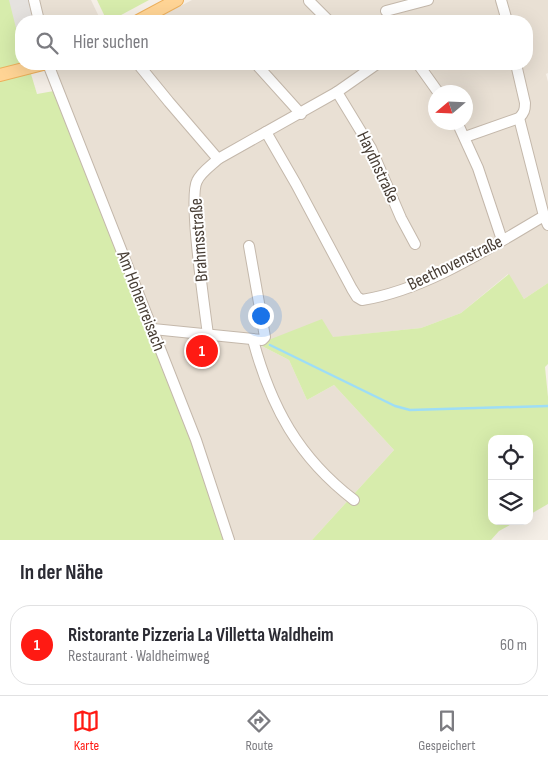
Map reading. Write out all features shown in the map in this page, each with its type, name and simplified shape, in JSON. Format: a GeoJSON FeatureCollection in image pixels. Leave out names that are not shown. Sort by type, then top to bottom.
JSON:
{"type":"FeatureCollection","features":[{"type":"Feature","properties":{"kind":"main road"},"geometry":{"type":"LineString","coordinates":[[149,15],[177,0]]}},
{"type":"Feature","properties":{"kind":"main road"},"geometry":{"type":"LineString","coordinates":[[0,75],[20,70]]}},
{"type":"Feature","properties":{"kind":"street"},"geometry":{"type":"LineString","coordinates":[[34,0],[37,15]]}},
{"type":"Feature","properties":{"kind":"street"},"geometry":{"type":"LineString","coordinates":[[386,11],[428,0]]}},
{"type":"Feature","properties":{"kind":"street"},"geometry":{"type":"LineString","coordinates":[[501,0],[505,15]]}},
{"type":"Feature","properties":{"kind":"street"},"geometry":{"type":"LineString","coordinates":[[309,1],[323,15]]}},
{"type":"Feature","properties":{"kind":"street","name":"Am Hohenreisach"},"geometry":{"type":"LineString","coordinates":[[50,70],[196,440],[229,540]]}},
{"type":"Feature","properties":{"kind":"street"},"geometry":{"type":"LineString","coordinates":[[143,70],[218,159]]}},
{"type":"Feature","properties":{"kind":"street"},"geometry":{"type":"LineString","coordinates":[[261,70],[301,114]]}},
{"type":"Feature","properties":{"kind":"street","name":"Brahmsstraße"},"geometry":{"type":"LineString","coordinates":[[208,335],[195,216],[196,182],[218,159],[301,114],[337,92],[366,70]]}},
{"type":"Feature","properties":{"kind":"street"},"geometry":{"type":"LineString","coordinates":[[422,70],[433,85]]}},
{"type":"Feature","properties":{"kind":"street","name":"Beethovenstraße"},"geometry":{"type":"LineString","coordinates":[[266,132],[357,297],[362,300],[388,294],[434,276],[502,240],[546,220],[518,118],[523,114],[525,103],[517,70]]}},
{"type":"Feature","properties":{"kind":"street","name":"Haydnstraße"},"geometry":{"type":"LineString","coordinates":[[337,92],[371,148],[401,218],[415,244]]}},
{"type":"Feature","properties":{"kind":"street"},"geometry":{"type":"LineString","coordinates":[[465,137],[518,118]]}},
{"type":"Feature","properties":{"kind":"street"},"geometry":{"type":"LineString","coordinates":[[461,130],[478,168],[502,240]]}},
{"type":"Feature","properties":{"kind":"street"},"geometry":{"type":"LineString","coordinates":[[153,329],[253,340],[265,338],[249,246]]}},
{"type":"Feature","properties":{"kind":"street"},"geometry":{"type":"LineString","coordinates":[[253,340],[268,387],[288,430],[324,474],[354,500]]}},
{"type":"Feature","properties":{"kind":"shaded area"},"geometry":{"type":"Polygon","coordinates":[[[9,0],[29,0],[32,15],[15,15],[15,24],[9,0]]]}},
{"type":"Feature","properties":{"kind":"shaded area"},"geometry":{"type":"Polygon","coordinates":[[[37,0],[91,0],[98,15],[40,15],[37,0]]]}},
{"type":"Feature","properties":{"kind":"shaded area"},"geometry":{"type":"Polygon","coordinates":[[[192,0],[548,0],[548,73],[546,74],[548,82],[548,283],[524,299],[508,274],[461,313],[421,328],[260,345],[289,360],[307,400],[334,385],[394,450],[312,540],[230,540],[52,70],[533,70],[533,15],[163,15],[192,0]]]}},
{"type":"Feature","properties":{"kind":"green space"},"geometry":{"type":"Polygon","coordinates":[[[0,0],[10,0],[15,18],[15,70],[30,70],[37,94],[54,91],[195,438],[225,540],[0,540],[0,0]]]}},
{"type":"Feature","properties":{"kind":"green space"},"geometry":{"type":"Polygon","coordinates":[[[97,0],[149,0],[121,15],[104,15],[97,0]]]}},
{"type":"Feature","properties":{"kind":"green space"},"geometry":{"type":"Polygon","coordinates":[[[509,274],[524,299],[548,283],[548,364],[545,367],[548,397],[548,504],[533,513],[533,435],[488,435],[488,525],[510,525],[499,531],[491,540],[312,540],[394,450],[334,385],[307,400],[289,360],[260,345],[322,319],[333,337],[421,328],[461,313],[509,274]]]}},
{"type":"Feature","properties":{"kind":"waterway"},"geometry":{"type":"LineString","coordinates":[[270,345],[395,406],[410,410],[548,406]]}},
{"type":"Feature","properties":{"kind":"place","name":"Ristorante Pizzeria La Villetta Waldheim"},"geometry":{"type":"Point","coordinates":[202,351]}}]}
